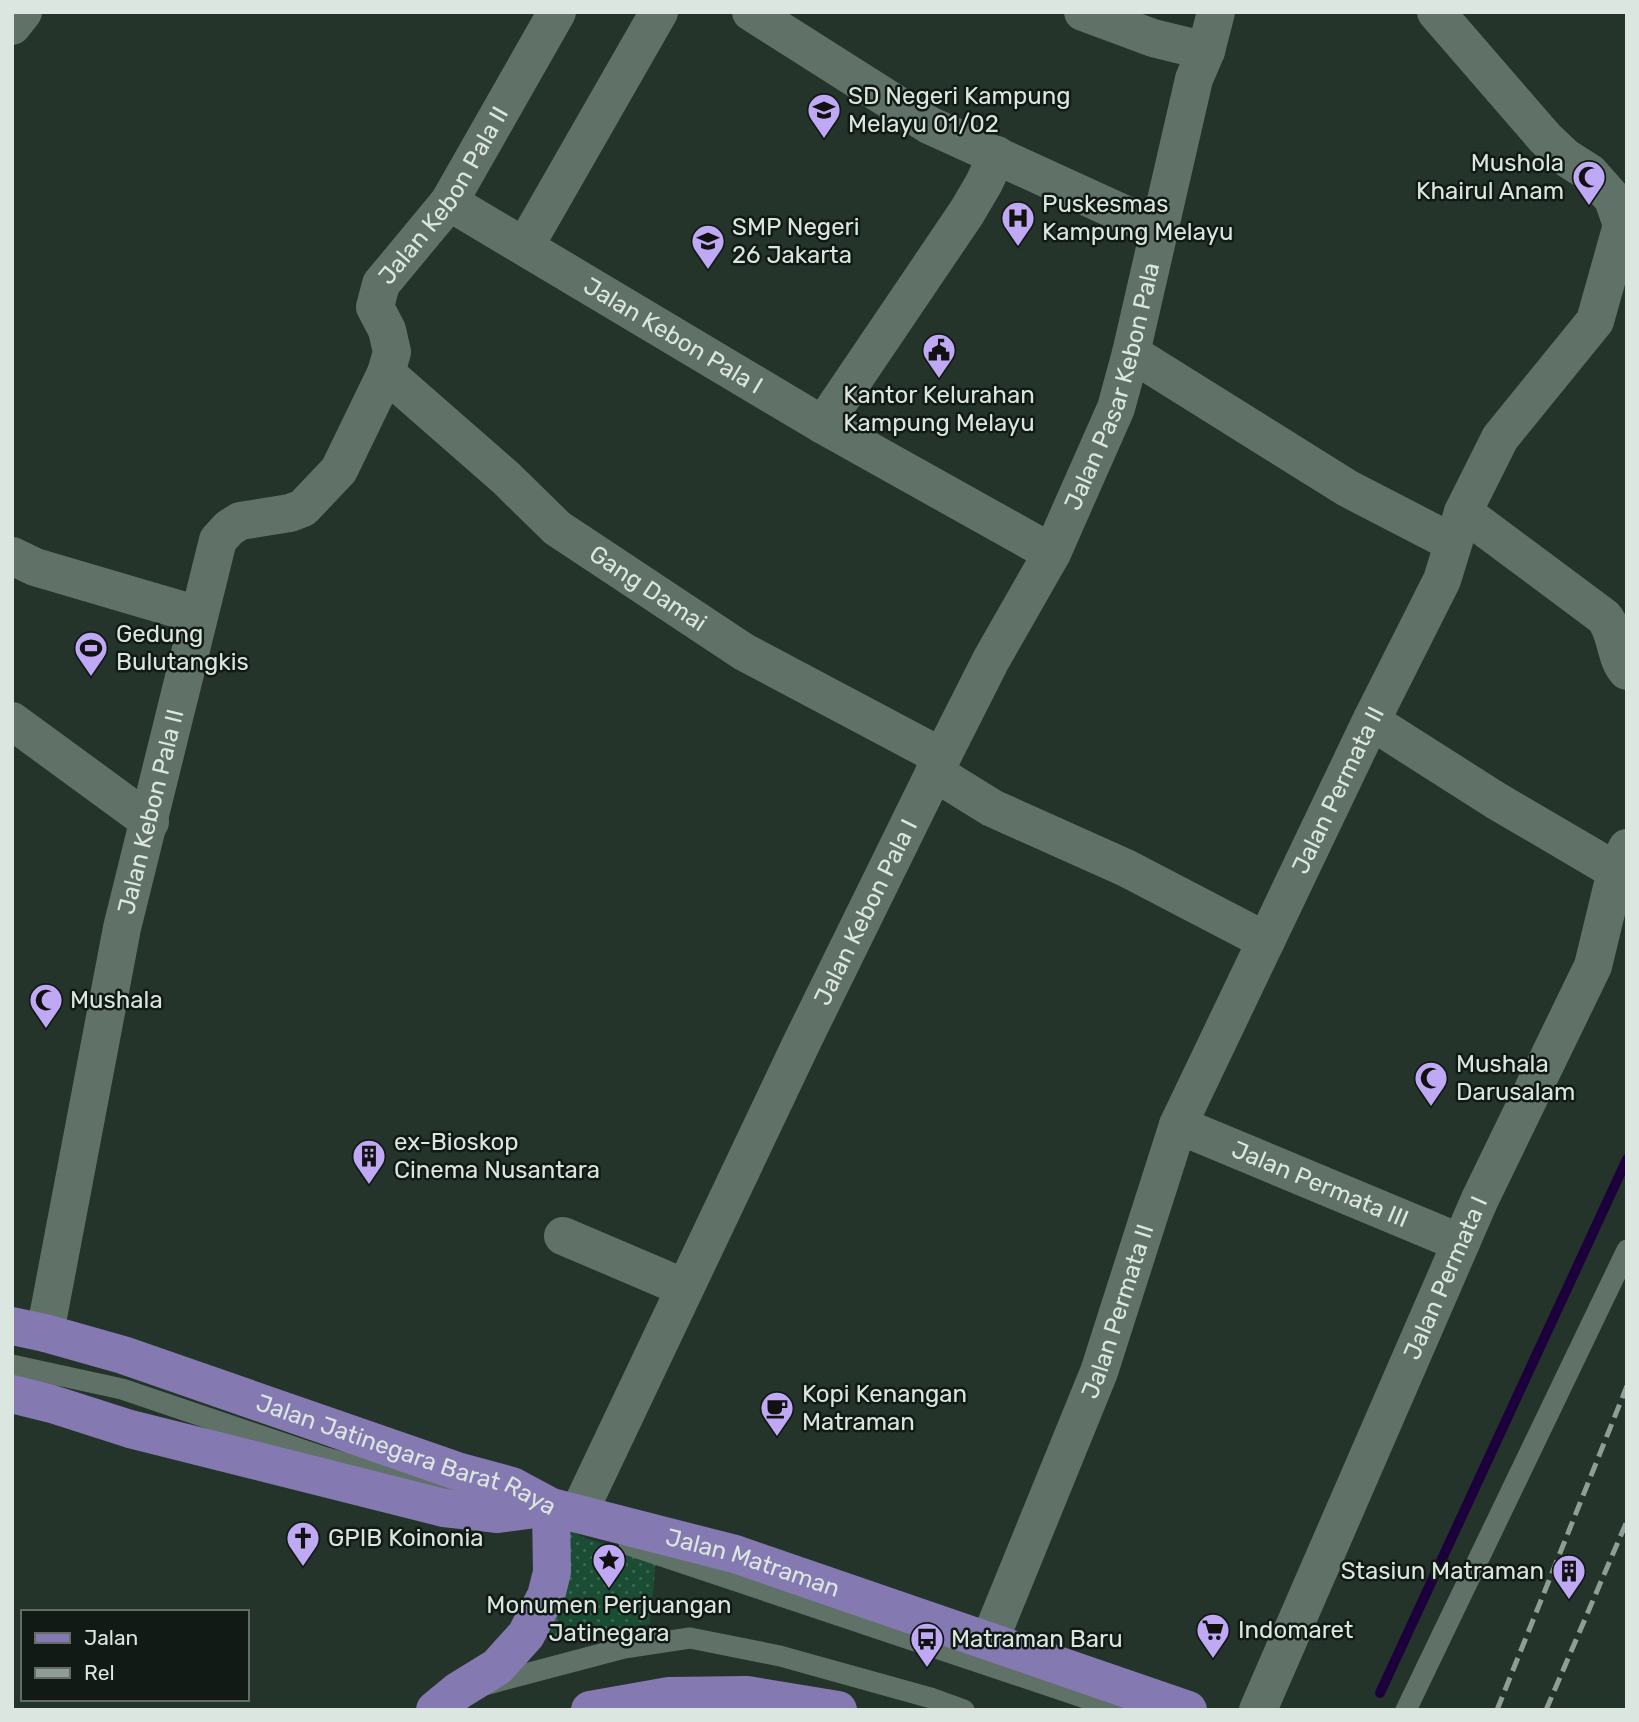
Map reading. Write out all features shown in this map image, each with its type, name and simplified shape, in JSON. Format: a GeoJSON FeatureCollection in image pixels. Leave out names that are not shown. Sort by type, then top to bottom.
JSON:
{"type":"FeatureCollection","features":[{"type":"Feature","properties":{"kind":"main road","name":"Jalan Jatinegara Barat Raya"},"geometry":{"type":"LineString","coordinates":[[29,1329],[123,1355],[457,1471],[512,1486],[564,1511]]}},
{"type":"Feature","properties":{"kind":"main road","name":"Jalan Jatinegara Barat Raya"},"geometry":{"type":"LineString","coordinates":[[12,1394],[130,1429],[444,1508],[498,1514],[564,1511]]}},
{"type":"Feature","properties":{"kind":"main road","name":"Jalan Matraman"},"geometry":{"type":"LineString","coordinates":[[564,1511],[735,1554],[1188,1710]]}},
{"type":"Feature","properties":{"kind":"main road"},"geometry":{"type":"LineString","coordinates":[[446,1700],[498,1667],[526,1634],[546,1596],[564,1511]]}},
{"type":"Feature","properties":{"kind":"main road"},"geometry":{"type":"LineString","coordinates":[[590,1710],[669,1696],[747,1695],[838,1710]]}},
{"type":"Feature","properties":{"kind":"street"},"geometry":{"type":"LineString","coordinates":[[12,26],[23,12]]}},
{"type":"Feature","properties":{"kind":"street","name":"Jalan Kebon Pala II"},"geometry":{"type":"LineString","coordinates":[[29,1329],[122,928],[218,540],[240,521],[290,513],[308,505],[339,470],[386,373],[392,352],[387,330],[375,307],[381,284],[449,202],[557,12]]}},
{"type":"Feature","properties":{"kind":"street"},"geometry":{"type":"LineString","coordinates":[[525,246],[659,12]]}},
{"type":"Feature","properties":{"kind":"street"},"geometry":{"type":"LineString","coordinates":[[751,12],[929,125],[1159,230]]}},
{"type":"Feature","properties":{"kind":"street"},"geometry":{"type":"LineString","coordinates":[[1083,12],[1153,38],[1206,51]]}},
{"type":"Feature","properties":{"kind":"street","name":"Jalan Pasar Kebon Pala"},"geometry":{"type":"LineString","coordinates":[[1052,553],[1116,408],[1194,79],[1206,51],[1216,12]]}},
{"type":"Feature","properties":{"kind":"street","name":"Jalan Permata II"},"geometry":{"type":"LineString","coordinates":[[989,1642],[1099,1372],[1178,1125],[1441,580],[1458,527],[1500,438],[1611,326],[1622,225],[1612,199],[1590,173],[1565,157],[1545,138],[1436,12]]}},
{"type":"Feature","properties":{"kind":"street"},"geometry":{"type":"LineString","coordinates":[[823,425],[967,212],[997,155]]}},
{"type":"Feature","properties":{"kind":"street","name":"Jalan Kebon Pala I"},"geometry":{"type":"LineString","coordinates":[[449,202],[823,425],[1052,553],[991,660],[938,764],[685,1289],[564,1511]]}},
{"type":"Feature","properties":{"kind":"street"},"geometry":{"type":"LineString","coordinates":[[1131,353],[1347,488],[1458,527],[1604,617],[1611,626],[1621,664],[1627,671]]}},
{"type":"Feature","properties":{"kind":"street","name":"Gang Damai"},"geometry":{"type":"LineString","coordinates":[[386,373],[506,478],[556,528],[744,652],[938,764],[992,808],[1126,868],[1266,941]]}},
{"type":"Feature","properties":{"kind":"street"},"geometry":{"type":"LineString","coordinates":[[12,556],[35,567],[198,615]]}},
{"type":"Feature","properties":{"kind":"street"},"geometry":{"type":"LineString","coordinates":[[12,721],[150,822]]}},
{"type":"Feature","properties":{"kind":"street"},"geometry":{"type":"LineString","coordinates":[[1371,721],[1495,800],[1622,859]]}},
{"type":"Feature","properties":{"kind":"street","name":"Jalan Permata I"},"geometry":{"type":"LineString","coordinates":[[1258,1710],[1480,1199],[1593,966],[1622,859]]}},
{"type":"Feature","properties":{"kind":"street","name":"Jalan Permata III"},"geometry":{"type":"LineString","coordinates":[[1178,1125],[1461,1243]]}},
{"type":"Feature","properties":{"kind":"street"},"geometry":{"type":"LineString","coordinates":[[563,1236],[685,1289]]}},
{"type":"Feature","properties":{"kind":"lane"},"geometry":{"type":"LineString","coordinates":[[1406,1710],[1627,1250]]}},
{"type":"Feature","properties":{"kind":"lane"},"geometry":{"type":"LineString","coordinates":[[12,1365],[121,1389],[326,1458],[446,1489],[564,1511],[582,1531],[1121,1710]]}},
{"type":"Feature","properties":{"kind":"lane"},"geometry":{"type":"LineString","coordinates":[[416,1710],[624,1648],[690,1638],[780,1656],[931,1698],[964,1710]]}},
{"type":"Feature","properties":{"kind":"green space"},"geometry":{"type":"Polygon","coordinates":[[[555,1522],[585,1538],[656,1560],[650,1624],[517,1644],[555,1522]]]}},
{"type":"Feature","properties":{"kind":"waterway"},"geometry":{"type":"LineString","coordinates":[[1380,1693],[1627,1159]]}},
{"type":"Feature","properties":{"kind":"railway"},"geometry":{"type":"LineString","coordinates":[[1497,1710],[1627,1386]]}},
{"type":"Feature","properties":{"kind":"railway"},"geometry":{"type":"LineString","coordinates":[[1546,1710],[1627,1521]]}},
{"type":"Feature","properties":{"kind":"place","name":"SD Negeri Kampung Melayu 01/02"},"geometry":{"type":"Point","coordinates":[824,140]}},
{"type":"Feature","properties":{"kind":"place","name":"Mushola Khairul Anam"},"geometry":{"type":"Point","coordinates":[1589,207]}},
{"type":"Feature","properties":{"kind":"place","name":"Puskesmas Kampung Melayu"},"geometry":{"type":"Point","coordinates":[1018,248]}},
{"type":"Feature","properties":{"kind":"place","name":"SMP Negeri 26 Jakarta"},"geometry":{"type":"Point","coordinates":[708,271]}},
{"type":"Feature","properties":{"kind":"place","name":"Kantor Kelurahan Kampung Melayu"},"geometry":{"type":"Point","coordinates":[939,380]}},
{"type":"Feature","properties":{"kind":"place","name":"Gedung Bulutangkis"},"geometry":{"type":"Point","coordinates":[91,678]}},
{"type":"Feature","properties":{"kind":"place","name":"Mushala"},"geometry":{"type":"Point","coordinates":[46,1030]}},
{"type":"Feature","properties":{"kind":"place","name":"Mushala Darusalam"},"geometry":{"type":"Point","coordinates":[1431,1108]}},
{"type":"Feature","properties":{"kind":"place","name":"ex-Bioskop Cinema Nusantara"},"geometry":{"type":"Point","coordinates":[369,1186]}},
{"type":"Feature","properties":{"kind":"place","name":"Kopi Kenangan Matraman"},"geometry":{"type":"Point","coordinates":[777,1438]}},
{"type":"Feature","properties":{"kind":"place","name":"GPIB Koinonia"},"geometry":{"type":"Point","coordinates":[303,1568]}},
{"type":"Feature","properties":{"kind":"place","name":"Monumen Perjuangan Jatinegara"},"geometry":{"type":"Point","coordinates":[609,1590]}},
{"type":"Feature","properties":{"kind":"place","name":"Stasiun Matraman"},"geometry":{"type":"Point","coordinates":[1569,1601]}},
{"type":"Feature","properties":{"kind":"place","name":"Indomaret"},"geometry":{"type":"Point","coordinates":[1213,1660]}},
{"type":"Feature","properties":{"kind":"place","name":"Matraman Baru"},"geometry":{"type":"Point","coordinates":[927,1669]}}]}
